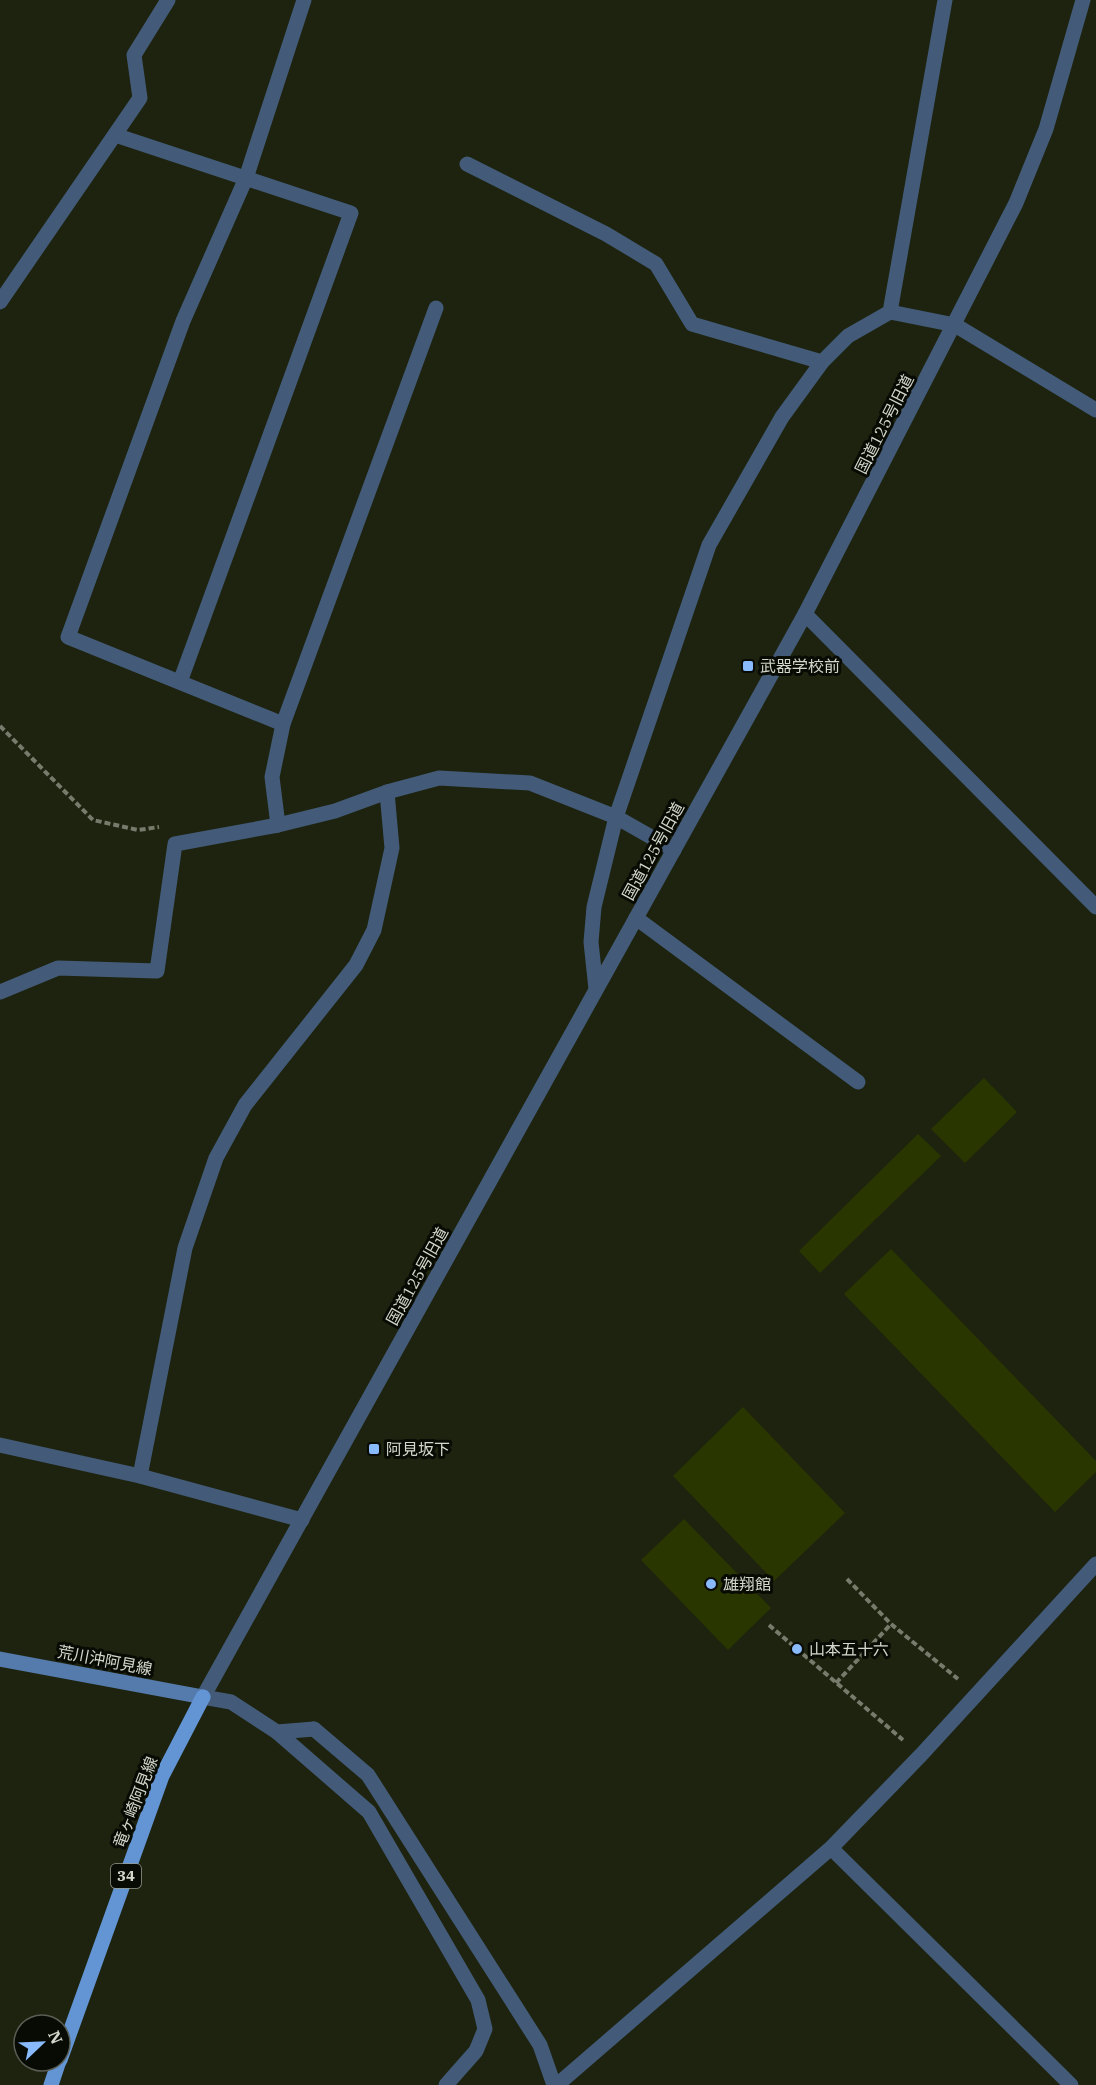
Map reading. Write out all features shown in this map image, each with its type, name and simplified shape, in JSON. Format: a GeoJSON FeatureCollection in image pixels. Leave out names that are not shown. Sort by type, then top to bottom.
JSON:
{"type":"FeatureCollection","features":[{"type":"Feature","properties":{"kind":"main road","name":"荒川沖阿見線"},"geometry":{"type":"LineString","coordinates":[[0,1659],[203,1696]]}},
{"type":"Feature","properties":{"kind":"main road","name":"竜ヶ崎阿見線"},"geometry":{"type":"LineString","coordinates":[[72,2027],[162,1776],[203,1696]]}},
{"type":"Feature","properties":{"kind":"street"},"geometry":{"type":"LineString","coordinates":[[0,302],[140,98],[134,55],[168,0]]}},
{"type":"Feature","properties":{"kind":"street"},"geometry":{"type":"LineString","coordinates":[[283,724],[68,637],[183,321],[246,178],[304,0]]}},
{"type":"Feature","properties":{"kind":"street"},"geometry":{"type":"LineString","coordinates":[[890,312],[945,0]]}},
{"type":"Feature","properties":{"kind":"street","name":"国道125号旧道"},"geometry":{"type":"LineString","coordinates":[[203,1696],[805,614],[955,325],[1016,203],[1046,129],[1083,0]]}},
{"type":"Feature","properties":{"kind":"street"},"geometry":{"type":"LineString","coordinates":[[115,135],[351,213],[180,682]]}},
{"type":"Feature","properties":{"kind":"street"},"geometry":{"type":"LineString","coordinates":[[467,164],[606,234],[656,264],[692,324],[822,362]]}},
{"type":"Feature","properties":{"kind":"street"},"geometry":{"type":"LineString","coordinates":[[278,825],[272,777],[283,724],[436,308]]}},
{"type":"Feature","properties":{"kind":"street"},"geometry":{"type":"LineString","coordinates":[[596,989],[591,942],[594,908],[616,817],[709,545],[782,417],[822,362],[848,336],[890,312],[955,325],[1096,410]]}},
{"type":"Feature","properties":{"kind":"street"},"geometry":{"type":"LineString","coordinates":[[805,614],[1096,907]]}},
{"type":"Feature","properties":{"kind":"street"},"geometry":{"type":"LineString","coordinates":[[0,992],[58,968],[157,971],[175,844],[278,825],[335,811],[387,792],[439,778],[530,783],[616,817],[674,850]]}},
{"type":"Feature","properties":{"kind":"street"},"geometry":{"type":"LineString","coordinates":[[140,1476],[184,1248],[216,1158],[244,1105],[356,965],[374,930],[392,848],[387,792]]}},
{"type":"Feature","properties":{"kind":"street"},"geometry":{"type":"LineString","coordinates":[[636,918],[858,1082]]}},
{"type":"Feature","properties":{"kind":"street"},"geometry":{"type":"LineString","coordinates":[[0,1445],[140,1476],[302,1520]]}},
{"type":"Feature","properties":{"kind":"street"},"geometry":{"type":"LineString","coordinates":[[278,1732],[314,1729],[368,1775],[540,2045],[555,2085],[831,1848],[921,1755],[1096,1564]]}},
{"type":"Feature","properties":{"kind":"street"},"geometry":{"type":"LineString","coordinates":[[203,1696],[231,1701],[278,1732],[369,1812],[478,2000],[485,2029],[476,2051],[446,2085]]}},
{"type":"Feature","properties":{"kind":"street"},"geometry":{"type":"LineString","coordinates":[[831,1848],[1071,2085]]}},
{"type":"Feature","properties":{"kind":"path"},"geometry":{"type":"LineString","coordinates":[[0,726],[93,820],[138,830],[169,826],[175,844]]}},
{"type":"Feature","properties":{"kind":"path"},"geometry":{"type":"LineString","coordinates":[[847,1579],[891,1624],[976,1695]]}},
{"type":"Feature","properties":{"kind":"path"},"geometry":{"type":"LineString","coordinates":[[836,1683],[891,1624]]}},
{"type":"Feature","properties":{"kind":"path"},"geometry":{"type":"LineString","coordinates":[[769,1625],[921,1755]]}},
{"type":"Feature","properties":{"kind":"building"},"geometry":{"type":"Polygon","coordinates":[[[984,1078],[1017,1112],[965,1163],[931,1129],[984,1078]]]}},
{"type":"Feature","properties":{"kind":"building"},"geometry":{"type":"Polygon","coordinates":[[[918,1134],[941,1156],[820,1273],[799,1251],[918,1134]]]}},
{"type":"Feature","properties":{"kind":"building"},"geometry":{"type":"Polygon","coordinates":[[[891,1249],[1096,1461],[1096,1472],[1055,1512],[844,1294],[891,1249]]]}},
{"type":"Feature","properties":{"kind":"building"},"geometry":{"type":"Polygon","coordinates":[[[743,1407],[845,1513],[774,1581],[673,1476],[743,1407]]]}},
{"type":"Feature","properties":{"kind":"building"},"geometry":{"type":"Polygon","coordinates":[[[684,1519],[771,1608],[728,1650],[641,1560],[684,1519]]]}},
{"type":"Feature","properties":{"kind":"place","name":"武器学校前"},"geometry":{"type":"Point","coordinates":[748,666]}},
{"type":"Feature","properties":{"kind":"place","name":"阿見坂下"},"geometry":{"type":"Point","coordinates":[374,1449]}},
{"type":"Feature","properties":{"kind":"place","name":"雄翔館"},"geometry":{"type":"Point","coordinates":[711,1584]}},
{"type":"Feature","properties":{"kind":"place","name":"山本五十六"},"geometry":{"type":"Point","coordinates":[797,1649]}}]}
